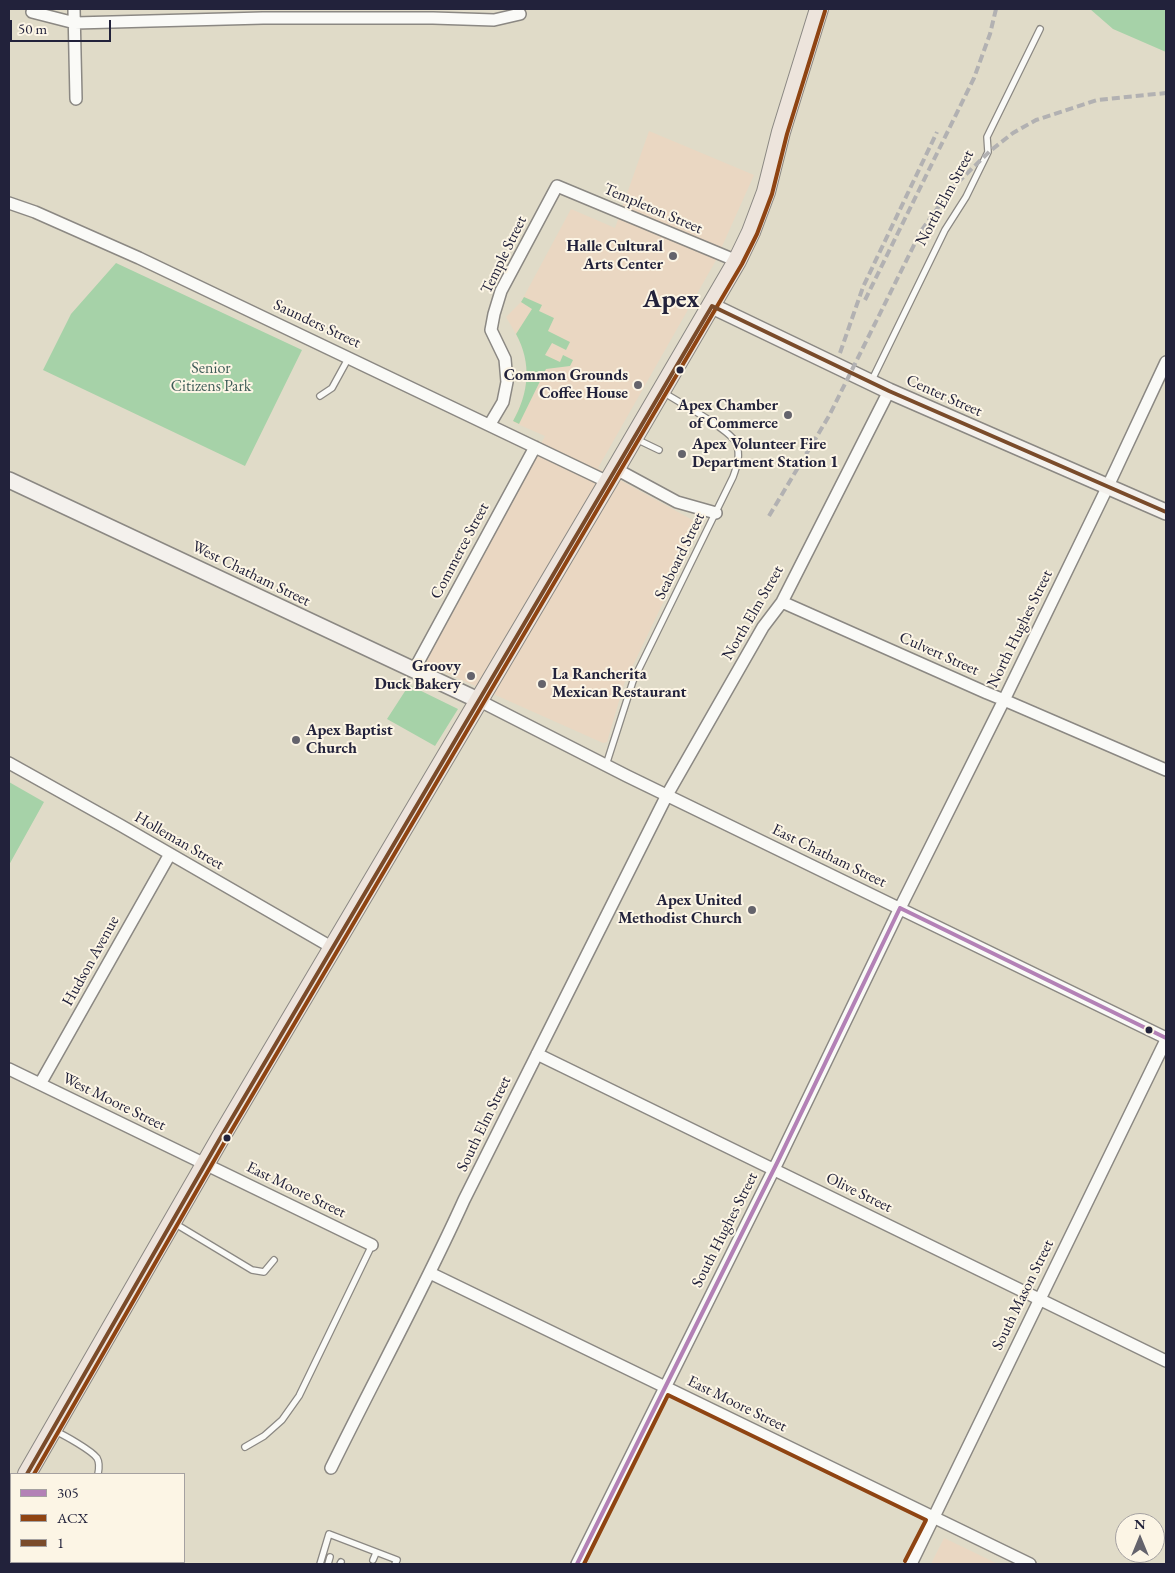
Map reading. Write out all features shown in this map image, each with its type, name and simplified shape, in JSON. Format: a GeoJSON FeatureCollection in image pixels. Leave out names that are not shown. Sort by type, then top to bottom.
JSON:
{"type":"FeatureCollection","features":[{"type":"Feature","properties":{"kind":"main road"},"geometry":{"type":"LineString","coordinates":[[28,1473],[205,1164],[737,261],[751,232],[766,192],[781,132],[819,9]]}},
{"type":"Feature","properties":{"kind":"main road"},"geometry":{"type":"LineString","coordinates":[[9,1505],[10,1500]]}},
{"type":"Feature","properties":{"kind":"street"},"geometry":{"type":"LineString","coordinates":[[74,9],[76,98]]}},
{"type":"Feature","properties":{"kind":"street"},"geometry":{"type":"LineString","coordinates":[[32,12],[74,22],[263,14],[433,13],[494,20],[520,14]]}},
{"type":"Feature","properties":{"kind":"street","name":"Templeton Street"},"geometry":{"type":"LineString","coordinates":[[557,186],[737,261]]}},
{"type":"Feature","properties":{"kind":"street","name":"Temple Street"},"geometry":{"type":"LineString","coordinates":[[490,424],[503,402],[507,382],[504,359],[491,330],[494,314],[501,291],[557,186]]}},
{"type":"Feature","properties":{"kind":"street","name":"Saunders Street"},"geometry":{"type":"LineString","coordinates":[[9,204],[35,212],[105,242],[535,447],[612,475],[677,502],[716,513]]}},
{"type":"Feature","properties":{"kind":"street","name":"Center Street"},"geometry":{"type":"LineString","coordinates":[[712,306],[889,391],[1166,512]]}},
{"type":"Feature","properties":{"kind":"street","name":"North Hughes Street"},"geometry":{"type":"LineString","coordinates":[[900,908],[1004,700],[1166,362]]}},
{"type":"Feature","properties":{"kind":"street","name":"North Elm Street"},"geometry":{"type":"LineString","coordinates":[[666,795],[763,627],[782,602],[889,391]]}},
{"type":"Feature","properties":{"kind":"street","name":"Commerce Street"},"geometry":{"type":"LineString","coordinates":[[414,670],[535,447]]}},
{"type":"Feature","properties":{"kind":"street","name":"West Chatham Street"},"geometry":{"type":"LineString","coordinates":[[9,480],[478,700]]}},
{"type":"Feature","properties":{"kind":"street","name":"Culvert Street"},"geometry":{"type":"LineString","coordinates":[[782,602],[986,693],[1166,770]]}},
{"type":"Feature","properties":{"kind":"street","name":"East Chatham Street"},"geometry":{"type":"LineString","coordinates":[[478,700],[666,795],[1166,1039]]}},
{"type":"Feature","properties":{"kind":"street","name":"Holleman Street"},"geometry":{"type":"LineString","coordinates":[[9,763],[333,948]]}},
{"type":"Feature","properties":{"kind":"street","name":"South Elm Street"},"geometry":{"type":"LineString","coordinates":[[331,1468],[430,1273],[666,795]]}},
{"type":"Feature","properties":{"kind":"street","name":"Hudson Avenue"},"geometry":{"type":"LineString","coordinates":[[40,1084],[170,854]]}},
{"type":"Feature","properties":{"kind":"street","name":"South Hughes Street"},"geometry":{"type":"LineString","coordinates":[[577,1564],[774,1170],[900,908]]}},
{"type":"Feature","properties":{"kind":"street","name":"South Mason Street"},"geometry":{"type":"LineString","coordinates":[[911,1564],[1166,1039]]}},
{"type":"Feature","properties":{"kind":"street","name":"Olive Street"},"geometry":{"type":"LineString","coordinates":[[537,1054],[1166,1361]]}},
{"type":"Feature","properties":{"kind":"street","name":"West Moore Street"},"geometry":{"type":"LineString","coordinates":[[9,1069],[205,1164]]}},
{"type":"Feature","properties":{"kind":"street","name":"East Moore Street"},"geometry":{"type":"LineString","coordinates":[[205,1164],[372,1245]]}},
{"type":"Feature","properties":{"kind":"street","name":"East Moore Street"},"geometry":{"type":"LineString","coordinates":[[430,1273],[1030,1564]]}},
{"type":"Feature","properties":{"kind":"lane","name":"North Elm Street"},"geometry":{"type":"LineString","coordinates":[[871,382],[945,230],[966,197],[988,152],[987,137],[1040,29]]}},
{"type":"Feature","properties":{"kind":"lane"},"geometry":{"type":"LineString","coordinates":[[320,396],[332,388],[349,357]]}},
{"type":"Feature","properties":{"kind":"lane","name":"Seaboard Street"},"geometry":{"type":"LineString","coordinates":[[606,764],[634,681],[716,513],[739,458],[735,440],[715,424],[661,392]]}},
{"type":"Feature","properties":{"kind":"lane"},"geometry":{"type":"LineString","coordinates":[[634,438],[659,450]]}},
{"type":"Feature","properties":{"kind":"lane"},"geometry":{"type":"LineString","coordinates":[[172,1222],[252,1270],[264,1272],[274,1260]]}},
{"type":"Feature","properties":{"kind":"lane"},"geometry":{"type":"LineString","coordinates":[[245,1447],[264,1436],[282,1420],[299,1396],[372,1245]]}},
{"type":"Feature","properties":{"kind":"lane"},"geometry":{"type":"LineString","coordinates":[[53,1430],[95,1456],[99,1466],[98,1473]]}},
{"type":"Feature","properties":{"kind":"lane"},"geometry":{"type":"LineString","coordinates":[[320,1564],[329,1534],[397,1560],[395,1564]]}},
{"type":"Feature","properties":{"kind":"lane"},"geometry":{"type":"LineString","coordinates":[[335,1545],[338,1538]]}},
{"type":"Feature","properties":{"kind":"lane"},"geometry":{"type":"LineString","coordinates":[[346,1549],[348,1542]]}},
{"type":"Feature","properties":{"kind":"lane"},"geometry":{"type":"LineString","coordinates":[[353,1552],[355,1544]]}},
{"type":"Feature","properties":{"kind":"lane"},"geometry":{"type":"LineString","coordinates":[[360,1555],[363,1547]]}},
{"type":"Feature","properties":{"kind":"lane"},"geometry":{"type":"LineString","coordinates":[[373,1560],[376,1552]]}},
{"type":"Feature","properties":{"kind":"lane"},"geometry":{"type":"LineString","coordinates":[[383,1564],[386,1556]]}},
{"type":"Feature","properties":{"kind":"lane"},"geometry":{"type":"LineString","coordinates":[[328,1564],[330,1557]]}},
{"type":"Feature","properties":{"kind":"shaded area"},"geometry":{"type":"Polygon","coordinates":[[[649,131],[754,175],[715,262],[598,468],[698,523],[697,532],[624,684],[607,742],[603,743],[426,664],[427,654],[545,436],[513,422],[524,396],[527,376],[526,361],[523,346],[506,317],[521,302],[571,209],[615,228],[649,131]]]}},
{"type":"Feature","properties":{"kind":"shaded area"},"geometry":{"type":"Polygon","coordinates":[[[944,1538],[998,1564],[931,1564],[944,1538]]]}},
{"type":"Feature","properties":{"kind":"green space"},"geometry":{"type":"Polygon","coordinates":[[[1090,9],[1166,9],[1166,52],[1113,29],[1090,9]]]}},
{"type":"Feature","properties":{"kind":"green space","name":"Senior Citizens Park"},"geometry":{"type":"Polygon","coordinates":[[[116,263],[302,350],[245,466],[43,370],[71,314],[116,263]]]}},
{"type":"Feature","properties":{"kind":"green space"},"geometry":{"type":"Polygon","coordinates":[[[524,297],[542,305],[539,311],[554,318],[548,331],[570,342],[566,350],[552,343],[545,355],[560,362],[563,355],[573,360],[570,366],[546,369],[519,424],[513,421],[525,389],[526,367],[525,356],[516,334],[532,309],[521,302],[524,297]]]}},
{"type":"Feature","properties":{"kind":"green space"},"geometry":{"type":"Polygon","coordinates":[[[409,685],[458,709],[435,746],[387,719],[409,685]]]}},
{"type":"Feature","properties":{"kind":"green space"},"geometry":{"type":"Polygon","coordinates":[[[9,782],[44,802],[9,865],[9,782]]]}},
{"type":"Feature","properties":{"kind":"railway"},"geometry":{"type":"LineString","coordinates":[[865,300],[974,78],[990,34],[996,9]]}},
{"type":"Feature","properties":{"kind":"railway"},"geometry":{"type":"LineString","coordinates":[[769,516],[829,416],[921,231],[952,188],[990,151],[1013,133],[1036,120],[1097,100],[1166,93]]}},
{"type":"Feature","properties":{"kind":"railway"},"geometry":{"type":"LineString","coordinates":[[840,353],[863,287],[937,132]]}},
{"type":"Feature","properties":{"kind":"transit line","name":"ACX"},"geometry":{"type":"LineString","coordinates":[[35,1473],[227,1138],[742,264],[757,234],[772,194],[787,134],[825,11]]}},
{"type":"Feature","properties":{"kind":"transit line","name":"1"},"geometry":{"type":"LineString","coordinates":[[28,1473],[222,1135],[712,306],[889,391],[1166,512]]}},
{"type":"Feature","properties":{"kind":"transit line","name":"305"},"geometry":{"type":"LineString","coordinates":[[900,908],[1166,1038]]}},
{"type":"Feature","properties":{"kind":"transit line","name":"305"},"geometry":{"type":"LineString","coordinates":[[577,1564],[778,1161],[900,908]]}},
{"type":"Feature","properties":{"kind":"transit line","name":"ACX"},"geometry":{"type":"LineString","coordinates":[[584,1564],[668,1395],[926,1520],[905,1561]]}},
{"type":"Feature","properties":{"kind":"place","name":"Halle Cultural Arts Center"},"geometry":{"type":"Point","coordinates":[673,256]}},
{"type":"Feature","properties":{"kind":"place","name":"Common Grounds Coffee House"},"geometry":{"type":"Point","coordinates":[638,385]}},
{"type":"Feature","properties":{"kind":"place","name":"Apex Chamber of Commerce"},"geometry":{"type":"Point","coordinates":[788,415]}},
{"type":"Feature","properties":{"kind":"place","name":"Apex Volunteer Fire Department Station 1"},"geometry":{"type":"Point","coordinates":[682,454]}},
{"type":"Feature","properties":{"kind":"place","name":"Groovy Duck Bakery"},"geometry":{"type":"Point","coordinates":[471,676]}},
{"type":"Feature","properties":{"kind":"place","name":"La Rancherita Mexican Restaurant"},"geometry":{"type":"Point","coordinates":[542,684]}},
{"type":"Feature","properties":{"kind":"place","name":"Apex Baptist Church"},"geometry":{"type":"Point","coordinates":[296,740]}},
{"type":"Feature","properties":{"kind":"place","name":"Apex United Methodist Church"},"geometry":{"type":"Point","coordinates":[752,910]}},
{"type":"Feature","properties":{"kind":"district","name":"Apex"},"geometry":{"type":"Point","coordinates":[671,300]}}]}
